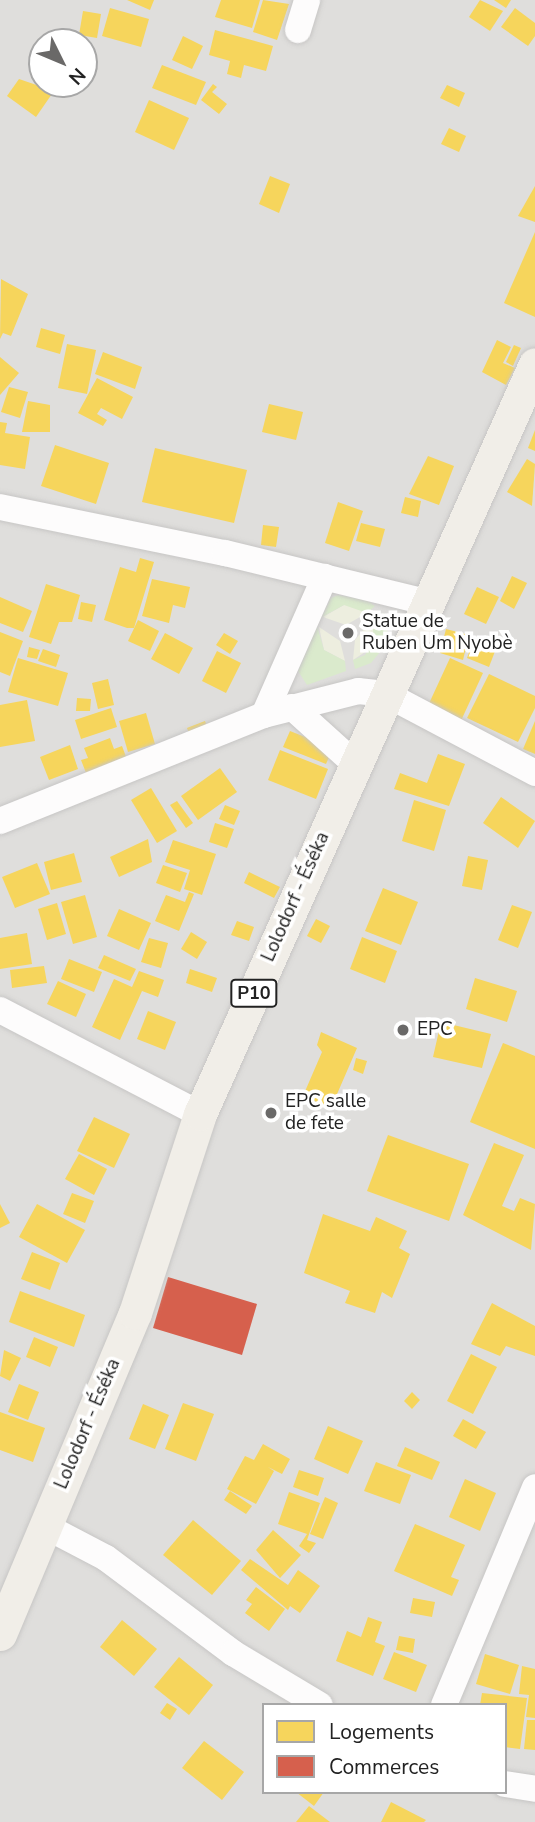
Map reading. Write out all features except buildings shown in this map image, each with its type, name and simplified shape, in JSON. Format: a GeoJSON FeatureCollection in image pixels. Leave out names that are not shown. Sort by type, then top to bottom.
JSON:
{"type":"FeatureCollection","features":[{"type":"Feature","properties":{"kind":"main road","name":"Lolodorf - Éséka"},"geometry":{"type":"LineString","coordinates":[[0,1634],[135,1313],[200,1114],[426,602],[535,364]]}},
{"type":"Feature","properties":{"kind":"street"},"geometry":{"type":"LineString","coordinates":[[298,30],[307,0]]}},
{"type":"Feature","properties":{"kind":"street"},"geometry":{"type":"LineString","coordinates":[[0,507],[325,577],[426,602]]}},
{"type":"Feature","properties":{"kind":"street"},"geometry":{"type":"LineString","coordinates":[[264,715],[325,577]]}},
{"type":"Feature","properties":{"kind":"street"},"geometry":{"type":"LineString","coordinates":[[0,821],[264,715],[358,691],[386,694],[535,773]]}},
{"type":"Feature","properties":{"kind":"street"},"geometry":{"type":"LineString","coordinates":[[292,707],[355,764]]}},
{"type":"Feature","properties":{"kind":"street"},"geometry":{"type":"LineString","coordinates":[[0,1010],[200,1114]]}},
{"type":"Feature","properties":{"kind":"street"},"geometry":{"type":"LineString","coordinates":[[445,1703],[535,1487]]}},
{"type":"Feature","properties":{"kind":"street"},"geometry":{"type":"LineString","coordinates":[[46,1525],[106,1558],[233,1653],[317,1703]]}},
{"type":"Feature","properties":{"kind":"street"},"geometry":{"type":"LineString","coordinates":[[507,1784],[535,1789]]}},
{"type":"Feature","properties":{"kind":"shaded area"},"geometry":{"type":"Polygon","coordinates":[[[0,0],[535,0],[535,1822],[0,1822],[0,0]]]}},
{"type":"Feature","properties":{"kind":"shaded area"},"geometry":{"type":"Polygon","coordinates":[[[344,605],[353,605],[367,613],[346,625],[323,617],[344,605]]]}},
{"type":"Feature","properties":{"kind":"shaded area"},"geometry":{"type":"Polygon","coordinates":[[[372,620],[375,632],[371,648],[353,660],[355,640],[372,620]]]}},
{"type":"Feature","properties":{"kind":"shaded area"},"geometry":{"type":"Polygon","coordinates":[[[319,627],[340,641],[345,661],[324,650],[319,627]]]}},
{"type":"Feature","properties":{"kind":"green space"},"geometry":{"type":"Polygon","coordinates":[[[338,595],[366,600],[375,606],[367,613],[344,605],[322,617],[331,598],[338,595]]]}},
{"type":"Feature","properties":{"kind":"green space"},"geometry":{"type":"Polygon","coordinates":[[[384,613],[389,641],[371,663],[355,669],[353,660],[365,655],[374,640],[372,620],[384,613]]]}},
{"type":"Feature","properties":{"kind":"green space"},"geometry":{"type":"Polygon","coordinates":[[[317,626],[324,650],[345,661],[346,671],[307,685],[298,671],[317,626]]]}},
{"type":"Feature","properties":{"kind":"place","name":"Statue de Ruben Um Nyobè"},"geometry":{"type":"Point","coordinates":[348,633]}},
{"type":"Feature","properties":{"kind":"place","name":"EPC"},"geometry":{"type":"Point","coordinates":[403,1030]}},
{"type":"Feature","properties":{"kind":"place","name":"EPC salle de fete"},"geometry":{"type":"Point","coordinates":[271,1113]}}]}
